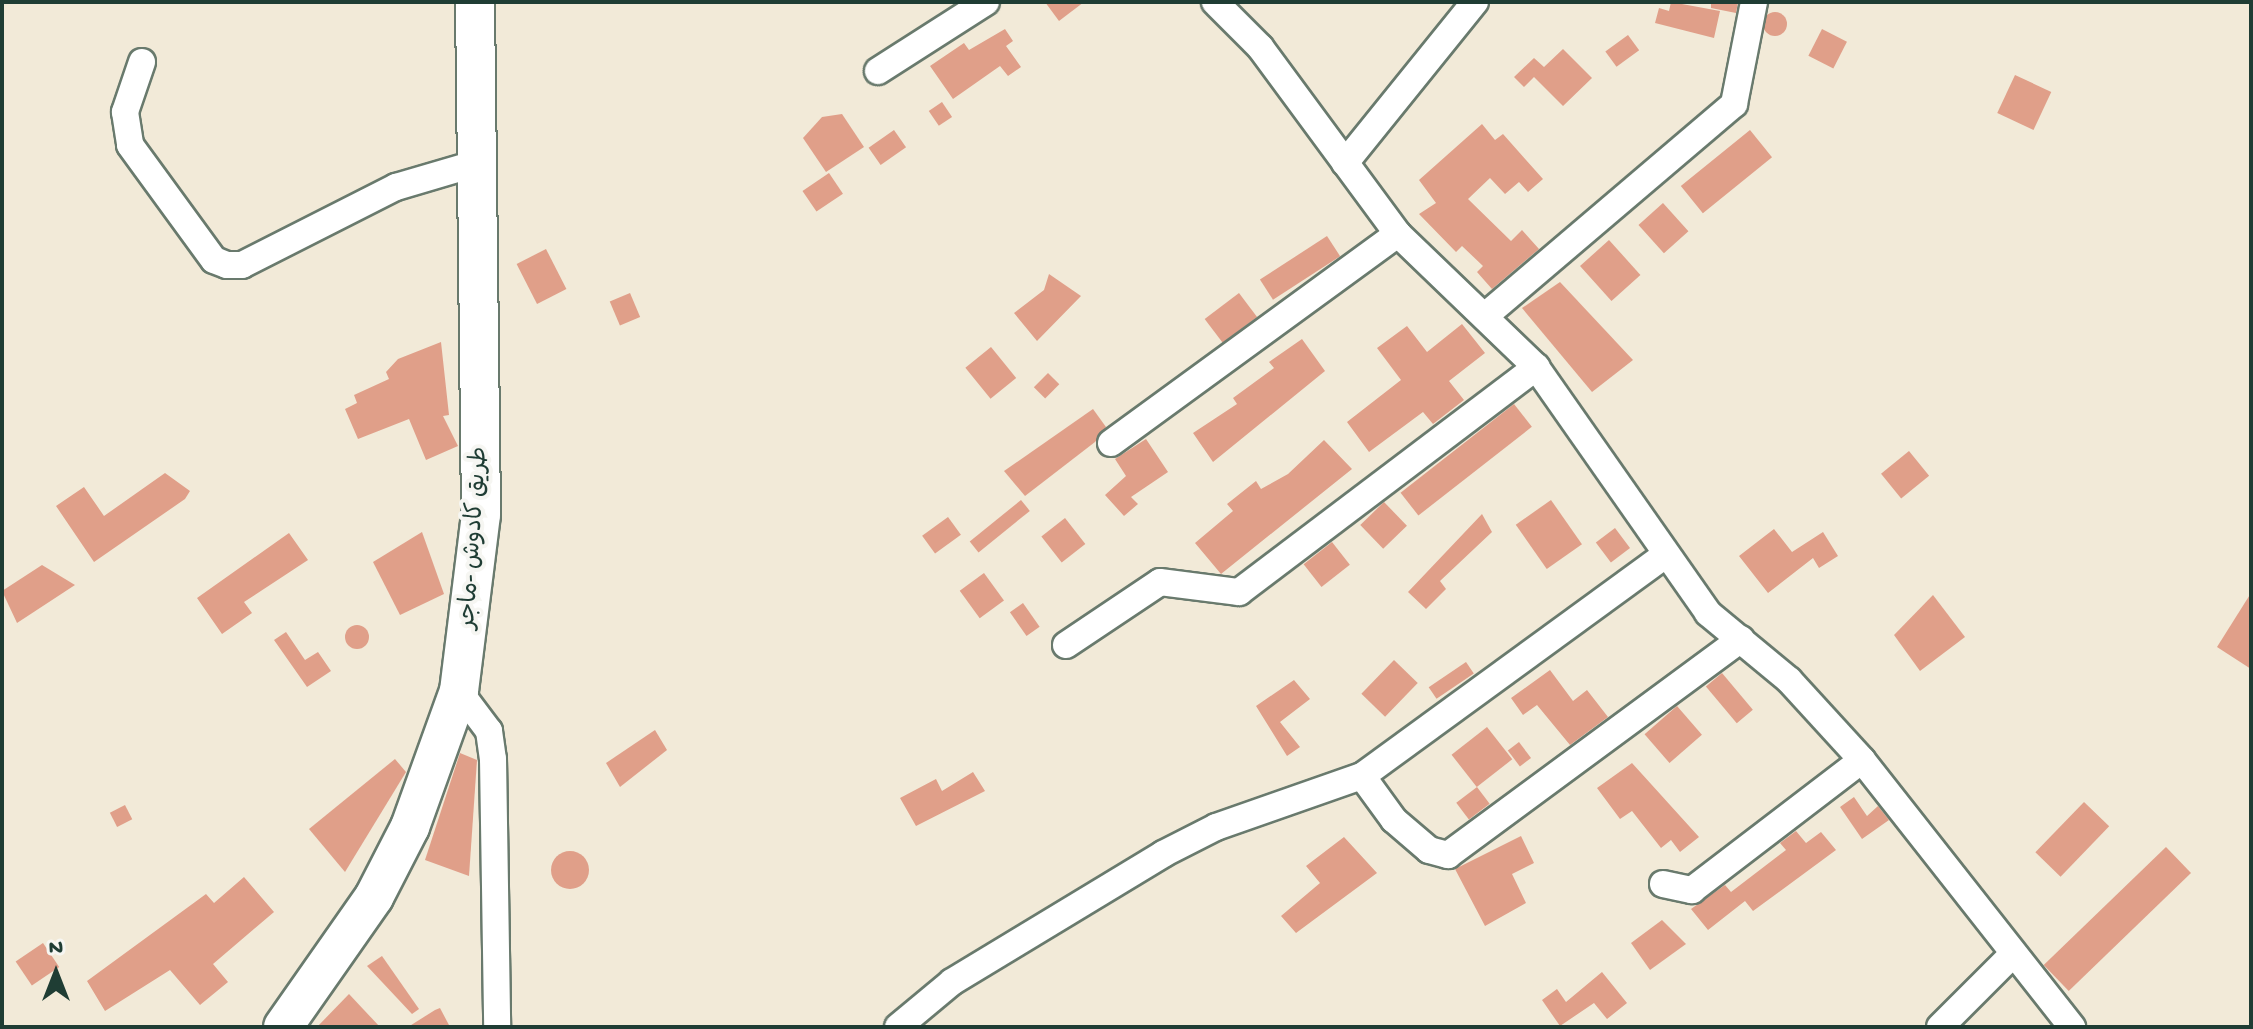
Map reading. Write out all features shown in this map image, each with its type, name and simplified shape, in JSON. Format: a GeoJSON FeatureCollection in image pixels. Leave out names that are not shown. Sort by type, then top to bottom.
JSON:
{"type":"FeatureCollection","features":[{"type":"Feature","properties":{"kind":"highway","name":"طريق كادوش -ماجر"},"geometry":{"type":"LineString","coordinates":[[283,1027],[374,897],[410,827],[459,691],[481,515],[474,164],[475,2]]}},
{"type":"Feature","properties":{"kind":"street"},"geometry":{"type":"LineString","coordinates":[[878,71],[986,2]]}},
{"type":"Feature","properties":{"kind":"street"},"geometry":{"type":"LineString","coordinates":[[1215,2],[1260,47],[1398,234],[1536,367],[1708,613],[1741,639],[1862,760],[2012,955],[2072,1027]]}},
{"type":"Feature","properties":{"kind":"street"},"geometry":{"type":"LineString","coordinates":[[1345,163],[1475,2]]}},
{"type":"Feature","properties":{"kind":"street"},"geometry":{"type":"LineString","coordinates":[[1485,316],[1734,104],[1754,2]]}},
{"type":"Feature","properties":{"kind":"street"},"geometry":{"type":"LineString","coordinates":[[142,62],[125,112],[130,145],[214,260],[227,265],[242,265],[396,187],[474,164]]}},
{"type":"Feature","properties":{"kind":"street"},"geometry":{"type":"LineString","coordinates":[[1111,443],[1398,234]]}},
{"type":"Feature","properties":{"kind":"street"},"geometry":{"type":"LineString","coordinates":[[1066,645],[1160,582],[1239,592],[1536,367]]}},
{"type":"Feature","properties":{"kind":"street"},"geometry":{"type":"LineString","coordinates":[[898,1027],[952,982],[1163,854],[1216,827],[1362,776],[1665,555]]}},
{"type":"Feature","properties":{"kind":"street"},"geometry":{"type":"LineString","coordinates":[[1362,776],[1394,820],[1429,850],[1448,855],[1741,639]]}},
{"type":"Feature","properties":{"kind":"street"},"geometry":{"type":"LineString","coordinates":[[459,691],[489,731],[493,759],[497,1027]]}},
{"type":"Feature","properties":{"kind":"street"},"geometry":{"type":"LineString","coordinates":[[1663,884],[1692,890],[1862,760]]}},
{"type":"Feature","properties":{"kind":"street"},"geometry":{"type":"LineString","coordinates":[[1940,1027],[2012,955]]}},
{"type":"Feature","properties":{"kind":"building"},"geometry":{"type":"Polygon","coordinates":[[[1045,2],[1084,2],[1059,21],[1045,2]]]}},
{"type":"Feature","properties":{"kind":"building"},"geometry":{"type":"Polygon","coordinates":[[[1671,2],[1720,11],[1714,38],[1655,23],[1659,8],[1669,11],[1671,2]]]}},
{"type":"Feature","properties":{"kind":"building"},"geometry":{"type":"Polygon","coordinates":[[[1711,2],[1738,2],[1736,13],[1711,8],[1711,2]]]}},
{"type":"Feature","properties":{"kind":"building"},"geometry":{"type":"Polygon","coordinates":[[[1775,12],[1783,16],[1787,24],[1783,32],[1775,36],[1767,32],[1763,24],[1767,16],[1775,12]]]}},
{"type":"Feature","properties":{"kind":"building"},"geometry":{"type":"Polygon","coordinates":[[[1005,29],[1013,41],[1006,46],[1021,67],[1008,76],[1000,66],[953,99],[930,66],[964,43],[969,50],[1005,29]]]}},
{"type":"Feature","properties":{"kind":"building"},"geometry":{"type":"Polygon","coordinates":[[[1822,29],[1847,42],[1833,68],[1808,56],[1822,29]]]}},
{"type":"Feature","properties":{"kind":"building"},"geometry":{"type":"Polygon","coordinates":[[[1628,35],[1639,50],[1617,67],[1605,51],[1628,35]]]}},
{"type":"Feature","properties":{"kind":"building"},"geometry":{"type":"Polygon","coordinates":[[[1563,49],[1592,78],[1563,106],[1534,77],[1524,87],[1514,77],[1534,58],[1544,67],[1563,49]]]}},
{"type":"Feature","properties":{"kind":"building"},"geometry":{"type":"Polygon","coordinates":[[[2015,75],[2051,92],[2034,130],[1997,113],[2015,75]]]}},
{"type":"Feature","properties":{"kind":"building"},"geometry":{"type":"Polygon","coordinates":[[[942,102],[952,117],[939,126],[929,111],[942,102]]]}},
{"type":"Feature","properties":{"kind":"building"},"geometry":{"type":"Polygon","coordinates":[[[842,114],[864,147],[826,172],[803,138],[822,117],[842,114]]]}},
{"type":"Feature","properties":{"kind":"building"},"geometry":{"type":"Polygon","coordinates":[[[1482,124],[1495,140],[1503,134],[1543,179],[1528,192],[1519,182],[1505,194],[1490,178],[1468,199],[1511,241],[1522,230],[1539,249],[1492,289],[1477,272],[1483,266],[1462,246],[1456,252],[1419,214],[1436,203],[1419,180],[1482,124]]]}},
{"type":"Feature","properties":{"kind":"building"},"geometry":{"type":"Polygon","coordinates":[[[894,130],[906,147],[881,165],[869,148],[894,130]]]}},
{"type":"Feature","properties":{"kind":"building"},"geometry":{"type":"Polygon","coordinates":[[[1750,130],[1772,157],[1703,213],[1681,186],[1750,130]]]}},
{"type":"Feature","properties":{"kind":"building"},"geometry":{"type":"Polygon","coordinates":[[[829,173],[843,194],[816,212],[802,191],[829,173]]]}},
{"type":"Feature","properties":{"kind":"building"},"geometry":{"type":"Polygon","coordinates":[[[1663,203],[1688,231],[1664,253],[1638,225],[1663,203]]]}},
{"type":"Feature","properties":{"kind":"building"},"geometry":{"type":"Polygon","coordinates":[[[1327,236],[1340,256],[1273,300],[1260,280],[1327,236]]]}},
{"type":"Feature","properties":{"kind":"building"},"geometry":{"type":"Polygon","coordinates":[[[1609,240],[1640,275],[1611,301],[1580,266],[1609,240]]]}},
{"type":"Feature","properties":{"kind":"building"},"geometry":{"type":"Polygon","coordinates":[[[546,249],[566,289],[537,304],[517,264],[546,249]]]}},
{"type":"Feature","properties":{"kind":"building"},"geometry":{"type":"Polygon","coordinates":[[[1049,274],[1081,296],[1037,341],[1014,313],[1044,290],[1049,274]]]}},
{"type":"Feature","properties":{"kind":"building"},"geometry":{"type":"Polygon","coordinates":[[[1560,282],[1633,360],[1592,392],[1522,308],[1560,282]]]}},
{"type":"Feature","properties":{"kind":"building"},"geometry":{"type":"Polygon","coordinates":[[[630,293],[640,317],[620,326],[610,302],[630,293]]]}},
{"type":"Feature","properties":{"kind":"building"},"geometry":{"type":"Polygon","coordinates":[[[1239,293],[1257,317],[1223,343],[1205,319],[1239,293]]]}},
{"type":"Feature","properties":{"kind":"building"},"geometry":{"type":"Polygon","coordinates":[[[1462,324],[1485,353],[1449,381],[1464,400],[1433,424],[1423,412],[1369,452],[1347,422],[1401,380],[1377,348],[1407,326],[1427,352],[1462,324]]]}},
{"type":"Feature","properties":{"kind":"building"},"geometry":{"type":"Polygon","coordinates":[[[1302,339],[1325,371],[1213,462],[1193,433],[1237,404],[1233,398],[1274,368],[1269,362],[1302,339]]]}},
{"type":"Feature","properties":{"kind":"building"},"geometry":{"type":"Polygon","coordinates":[[[441,342],[449,415],[443,416],[458,446],[426,460],[409,419],[358,439],[345,409],[357,403],[354,395],[389,379],[386,372],[398,359],[441,342]]]}},
{"type":"Feature","properties":{"kind":"building"},"geometry":{"type":"Polygon","coordinates":[[[991,347],[1016,378],[991,399],[965,368],[991,347]]]}},
{"type":"Feature","properties":{"kind":"building"},"geometry":{"type":"Polygon","coordinates":[[[1048,373],[1059,384],[1045,398],[1034,387],[1048,373]]]}},
{"type":"Feature","properties":{"kind":"building"},"geometry":{"type":"Polygon","coordinates":[[[1514,404],[1532,427],[1418,516],[1401,493],[1514,404]]]}},
{"type":"Feature","properties":{"kind":"building"},"geometry":{"type":"Polygon","coordinates":[[[1093,409],[1106,427],[1095,442],[1025,496],[1004,471],[1093,409]]]}},
{"type":"Feature","properties":{"kind":"building"},"geometry":{"type":"Polygon","coordinates":[[[1146,439],[1168,472],[1131,497],[1138,504],[1124,516],[1105,495],[1126,476],[1115,459],[1146,439]]]}},
{"type":"Feature","properties":{"kind":"building"},"geometry":{"type":"Polygon","coordinates":[[[1324,440],[1352,469],[1221,574],[1195,543],[1233,511],[1227,504],[1256,481],[1261,489],[1288,474],[1324,440]]]}},
{"type":"Feature","properties":{"kind":"building"},"geometry":{"type":"Polygon","coordinates":[[[1909,451],[1929,476],[1901,499],[1881,474],[1909,451]]]}},
{"type":"Feature","properties":{"kind":"building"},"geometry":{"type":"Polygon","coordinates":[[[165,473],[190,491],[185,499],[94,562],[56,506],[84,487],[104,516],[165,473]]]}},
{"type":"Feature","properties":{"kind":"building"},"geometry":{"type":"Polygon","coordinates":[[[1021,500],[1030,511],[979,552],[970,542],[1021,500]]]}},
{"type":"Feature","properties":{"kind":"building"},"geometry":{"type":"Polygon","coordinates":[[[1551,500],[1582,544],[1547,569],[1516,525],[1551,500]]]}},
{"type":"Feature","properties":{"kind":"building"},"geometry":{"type":"Polygon","coordinates":[[[1384,502],[1407,526],[1383,549],[1360,525],[1384,502]]]}},
{"type":"Feature","properties":{"kind":"building"},"geometry":{"type":"Polygon","coordinates":[[[1482,514],[1492,532],[1440,581],[1446,589],[1426,609],[1408,592],[1482,514]]]}},
{"type":"Feature","properties":{"kind":"building"},"geometry":{"type":"Polygon","coordinates":[[[948,517],[961,535],[935,554],[922,536],[948,517]]]}},
{"type":"Feature","properties":{"kind":"building"},"geometry":{"type":"Polygon","coordinates":[[[1065,518],[1085,544],[1062,562],[1041,536],[1065,518]]]}},
{"type":"Feature","properties":{"kind":"building"},"geometry":{"type":"Polygon","coordinates":[[[1615,528],[1630,548],[1611,562],[1596,542],[1615,528]]]}},
{"type":"Feature","properties":{"kind":"building"},"geometry":{"type":"Polygon","coordinates":[[[1774,529],[1792,552],[1823,532],[1838,556],[1819,568],[1813,558],[1768,593],[1739,556],[1774,529]]]}},
{"type":"Feature","properties":{"kind":"building"},"geometry":{"type":"Polygon","coordinates":[[[422,532],[444,594],[400,615],[373,562],[422,532]]]}},
{"type":"Feature","properties":{"kind":"building"},"geometry":{"type":"Polygon","coordinates":[[[289,533],[308,560],[244,602],[252,613],[222,634],[197,598],[289,533]]]}},
{"type":"Feature","properties":{"kind":"building"},"geometry":{"type":"Polygon","coordinates":[[[1332,542],[1350,565],[1321,587],[1304,564],[1332,542]]]}},
{"type":"Feature","properties":{"kind":"building"},"geometry":{"type":"Polygon","coordinates":[[[42,565],[75,585],[17,623],[2,591],[42,565]]]}},
{"type":"Feature","properties":{"kind":"building"},"geometry":{"type":"Polygon","coordinates":[[[984,573],[1004,601],[980,618],[960,591],[984,573]]]}},
{"type":"Feature","properties":{"kind":"building"},"geometry":{"type":"Polygon","coordinates":[[[2251,593],[2251,669],[2217,647],[2251,593]]]}},
{"type":"Feature","properties":{"kind":"building"},"geometry":{"type":"Polygon","coordinates":[[[1933,595],[1965,637],[1920,671],[1894,635],[1933,595]]]}},
{"type":"Feature","properties":{"kind":"building"},"geometry":{"type":"Polygon","coordinates":[[[1023,603],[1040,627],[1027,636],[1010,612],[1023,603]]]}},
{"type":"Feature","properties":{"kind":"building"},"geometry":{"type":"Polygon","coordinates":[[[357,625],[366,628],[369,637],[366,646],[357,649],[348,646],[345,637],[348,628],[357,625]]]}},
{"type":"Feature","properties":{"kind":"building"},"geometry":{"type":"Polygon","coordinates":[[[286,632],[305,660],[318,652],[331,671],[307,687],[274,640],[286,632]]]}},
{"type":"Feature","properties":{"kind":"building"},"geometry":{"type":"Polygon","coordinates":[[[1394,660],[1418,683],[1385,717],[1361,694],[1394,660]]]}},
{"type":"Feature","properties":{"kind":"building"},"geometry":{"type":"Polygon","coordinates":[[[1466,662],[1474,674],[1437,699],[1429,687],[1466,662]]]}},
{"type":"Feature","properties":{"kind":"building"},"geometry":{"type":"Polygon","coordinates":[[[1550,670],[1573,701],[1587,690],[1608,717],[1570,745],[1537,705],[1523,715],[1511,698],[1550,670]]]}},
{"type":"Feature","properties":{"kind":"building"},"geometry":{"type":"Polygon","coordinates":[[[1722,673],[1753,710],[1737,723],[1706,686],[1722,673]]]}},
{"type":"Feature","properties":{"kind":"building"},"geometry":{"type":"Polygon","coordinates":[[[1294,680],[1310,699],[1280,722],[1300,747],[1287,756],[1256,706],[1294,680]]]}},
{"type":"Feature","properties":{"kind":"building"},"geometry":{"type":"Polygon","coordinates":[[[1677,706],[1702,735],[1669,763],[1645,734],[1677,706]]]}},
{"type":"Feature","properties":{"kind":"building"},"geometry":{"type":"Polygon","coordinates":[[[1487,727],[1512,759],[1477,787],[1452,755],[1487,727]]]}},
{"type":"Feature","properties":{"kind":"building"},"geometry":{"type":"Polygon","coordinates":[[[655,730],[667,750],[620,787],[606,763],[655,730]]]}},
{"type":"Feature","properties":{"kind":"building"},"geometry":{"type":"Polygon","coordinates":[[[1519,742],[1531,758],[1520,766],[1508,750],[1519,742]]]}},
{"type":"Feature","properties":{"kind":"building"},"geometry":{"type":"Polygon","coordinates":[[[460,753],[477,760],[469,876],[425,860],[460,753]]]}},
{"type":"Feature","properties":{"kind":"building"},"geometry":{"type":"Polygon","coordinates":[[[395,759],[406,772],[345,872],[309,829],[395,759]]]}},
{"type":"Feature","properties":{"kind":"building"},"geometry":{"type":"Polygon","coordinates":[[[1632,763],[1699,837],[1680,852],[1671,840],[1661,848],[1632,811],[1620,819],[1597,788],[1632,763]]]}},
{"type":"Feature","properties":{"kind":"building"},"geometry":{"type":"Polygon","coordinates":[[[973,772],[985,791],[916,826],[900,798],[936,779],[942,791],[973,772]]]}},
{"type":"Feature","properties":{"kind":"building"},"geometry":{"type":"Polygon","coordinates":[[[1477,787],[1490,804],[1469,819],[1456,803],[1477,787]]]}},
{"type":"Feature","properties":{"kind":"building"},"geometry":{"type":"Polygon","coordinates":[[[1854,797],[1867,816],[1878,806],[1889,820],[1862,839],[1840,807],[1854,797]]]}},
{"type":"Feature","properties":{"kind":"building"},"geometry":{"type":"Polygon","coordinates":[[[2084,802],[2109,826],[2061,877],[2035,852],[2084,802]]]}},
{"type":"Feature","properties":{"kind":"building"},"geometry":{"type":"Polygon","coordinates":[[[125,805],[132,819],[117,827],[110,813],[125,805]]]}},
{"type":"Feature","properties":{"kind":"building"},"geometry":{"type":"Polygon","coordinates":[[[1796,831],[1806,843],[1821,832],[1836,850],[1753,911],[1745,901],[1708,930],[1691,909],[1725,885],[1731,892],[1786,850],[1780,843],[1796,831]]]}},
{"type":"Feature","properties":{"kind":"building"},"geometry":{"type":"Polygon","coordinates":[[[1521,836],[1534,863],[1512,874],[1526,903],[1485,926],[1455,869],[1521,836]]]}},
{"type":"Feature","properties":{"kind":"building"},"geometry":{"type":"Polygon","coordinates":[[[1344,837],[1377,873],[1296,933],[1281,916],[1320,883],[1306,866],[1344,837]]]}},
{"type":"Feature","properties":{"kind":"building"},"geometry":{"type":"Polygon","coordinates":[[[2166,847],[2191,873],[2069,991],[2044,965],[2166,847]]]}},
{"type":"Feature","properties":{"kind":"building"},"geometry":{"type":"Polygon","coordinates":[[[570,851],[583,857],[589,870],[583,883],[570,889],[557,883],[551,870],[557,857],[570,851]]]}},
{"type":"Feature","properties":{"kind":"building"},"geometry":{"type":"Polygon","coordinates":[[[244,877],[274,912],[213,964],[228,982],[200,1005],[170,970],[105,1011],[87,981],[206,894],[214,903],[244,877]]]}},
{"type":"Feature","properties":{"kind":"building"},"geometry":{"type":"Polygon","coordinates":[[[1662,920],[1686,944],[1650,970],[1631,943],[1662,920]]]}},
{"type":"Feature","properties":{"kind":"building"},"geometry":{"type":"Polygon","coordinates":[[[43,943],[59,967],[32,985],[16,961],[43,943]]]}},
{"type":"Feature","properties":{"kind":"building"},"geometry":{"type":"Polygon","coordinates":[[[382,956],[419,1009],[412,1014],[367,966],[382,956]]]}},
{"type":"Feature","properties":{"kind":"building"},"geometry":{"type":"Polygon","coordinates":[[[1602,972],[1627,1003],[1607,1019],[1594,1003],[1560,1026],[1542,1000],[1557,989],[1566,1002],[1602,972]]]}},
{"type":"Feature","properties":{"kind":"building"},"geometry":{"type":"Polygon","coordinates":[[[349,994],[380,1027],[317,1027],[349,994]]]}},
{"type":"Feature","properties":{"kind":"building"},"geometry":{"type":"Polygon","coordinates":[[[440,1008],[450,1027],[408,1027],[435,1010],[440,1008]]]}}]}
